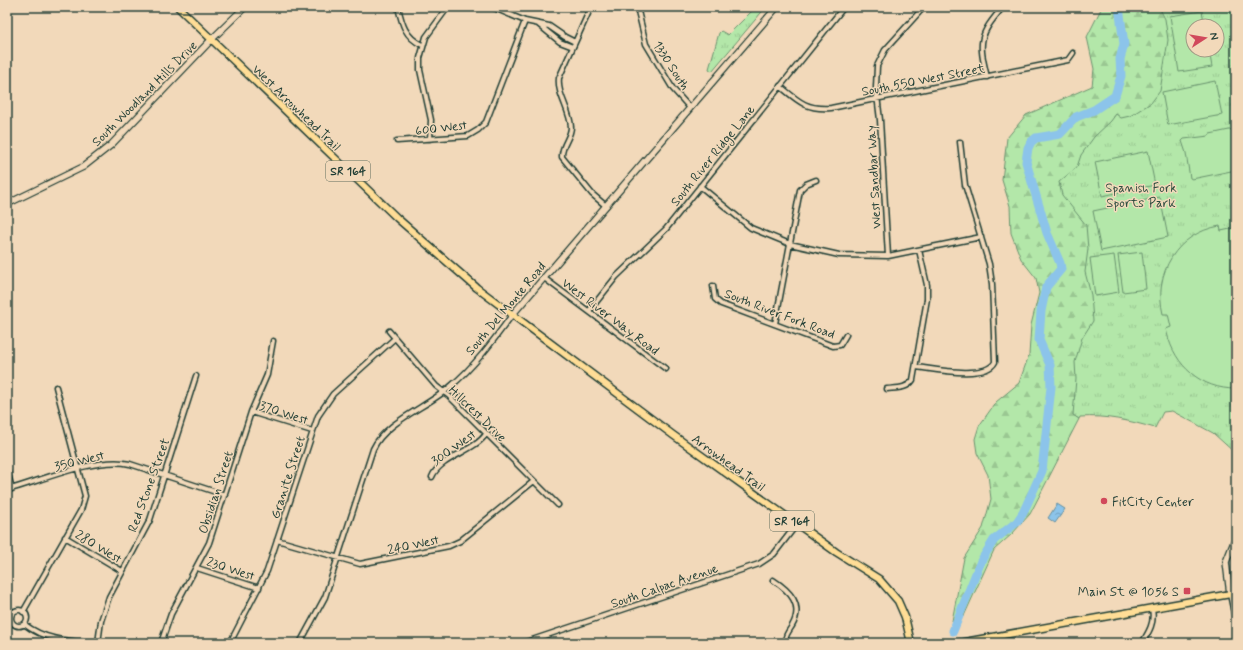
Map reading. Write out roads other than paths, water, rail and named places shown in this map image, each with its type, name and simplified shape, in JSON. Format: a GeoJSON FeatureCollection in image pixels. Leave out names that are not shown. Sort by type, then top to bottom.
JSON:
{"type":"FeatureCollection","features":[{"type":"Feature","properties":{"kind":"main road","name":"West Arrowhead Trail"},"geometry":{"type":"LineString","coordinates":[[178,7],[397,218],[455,269],[512,315]]}},
{"type":"Feature","properties":{"kind":"main road","name":"Arrowhead Trail"},"geometry":{"type":"LineString","coordinates":[[512,315],[588,373],[797,524],[879,579],[895,596],[905,617],[911,643]]}},
{"type":"Feature","properties":{"kind":"main road"},"geometry":{"type":"LineString","coordinates":[[960,643],[1233,594]]}},
{"type":"Feature","properties":{"kind":"street","name":"South Woodland Hills Drive"},"geometry":{"type":"LineString","coordinates":[[7,204],[83,167],[111,145],[212,39],[245,7]]}},
{"type":"Feature","properties":{"kind":"street"},"geometry":{"type":"LineString","coordinates":[[398,7],[405,32],[422,45]]}},
{"type":"Feature","properties":{"kind":"street"},"geometry":{"type":"LineString","coordinates":[[430,139],[431,120],[420,70],[422,45],[430,30],[448,7]]}},
{"type":"Feature","properties":{"kind":"street"},"geometry":{"type":"LineString","coordinates":[[492,7],[525,21],[549,26],[575,42]]}},
{"type":"Feature","properties":{"kind":"street"},"geometry":{"type":"LineString","coordinates":[[591,7],[559,78],[558,88],[571,124],[568,137],[563,146],[562,157],[582,182],[606,206]]}},
{"type":"Feature","properties":{"kind":"street","name":"1330 South"},"geometry":{"type":"LineString","coordinates":[[637,7],[646,44],[673,89],[690,108]]}},
{"type":"Feature","properties":{"kind":"street","name":"South Del Monte Road"},"geometry":{"type":"LineString","coordinates":[[300,643],[321,606],[338,558],[372,449],[377,441],[389,429],[444,393],[466,372],[512,315],[777,7]]}},
{"type":"Feature","properties":{"kind":"street","name":"South River Ridge Lane"},"geometry":{"type":"LineString","coordinates":[[590,311],[616,277],[666,229],[844,7]]}},
{"type":"Feature","properties":{"kind":"street","name":"West Sandbar Way"},"geometry":{"type":"LineString","coordinates":[[888,256],[876,76],[877,66],[880,58],[924,7]]}},
{"type":"Feature","properties":{"kind":"street"},"geometry":{"type":"LineString","coordinates":[[987,77],[982,57],[983,35],[987,26],[1003,7]]}},
{"type":"Feature","properties":{"kind":"street","name":"600 West"},"geometry":{"type":"LineString","coordinates":[[397,141],[468,136],[478,130],[486,122],[525,21]]}},
{"type":"Feature","properties":{"kind":"street"},"geometry":{"type":"LineString","coordinates":[[538,24],[556,40],[573,47]]}},
{"type":"Feature","properties":{"kind":"street","name":"South 550 West Street"},"geometry":{"type":"LineString","coordinates":[[780,86],[804,106],[819,109],[1068,60],[1073,53]]}},
{"type":"Feature","properties":{"kind":"street"},"geometry":{"type":"LineString","coordinates":[[916,367],[960,372],[986,370],[992,367],[995,362],[992,284],[989,264],[964,185],[960,142]]}},
{"type":"Feature","properties":{"kind":"street"},"geometry":{"type":"LineString","coordinates":[[775,324],[800,190],[806,184],[816,180]]}},
{"type":"Feature","properties":{"kind":"street"},"geometry":{"type":"LineString","coordinates":[[700,186],[751,228],[790,244],[839,255],[888,256],[981,237]]}},
{"type":"Feature","properties":{"kind":"street"},"geometry":{"type":"LineString","coordinates":[[887,389],[910,385],[913,380],[916,367],[927,299],[927,285],[919,250]]}},
{"type":"Feature","properties":{"kind":"street","name":"West River Way Road"},"geometry":{"type":"LineString","coordinates":[[544,278],[666,369]]}},
{"type":"Feature","properties":{"kind":"street","name":"South River Fork Road"},"geometry":{"type":"LineString","coordinates":[[713,286],[715,299],[721,304],[833,346],[840,345],[846,335]]}},
{"type":"Feature","properties":{"kind":"street","name":"Hillcrest Drive"},"geometry":{"type":"LineString","coordinates":[[389,331],[444,393],[558,505]]}},
{"type":"Feature","properties":{"kind":"street","name":"Granite Street"},"geometry":{"type":"LineString","coordinates":[[230,643],[267,571],[312,431],[322,409],[333,394],[395,338]]}},
{"type":"Feature","properties":{"kind":"street","name":"Obsidian Street"},"geometry":{"type":"LineString","coordinates":[[161,643],[171,614],[208,548],[251,412],[267,375],[273,341]]}},
{"type":"Feature","properties":{"kind":"street","name":"Red Stone Street"},"geometry":{"type":"LineString","coordinates":[[97,643],[106,605],[122,571],[148,524],[196,376]]}},
{"type":"Feature","properties":{"kind":"street"},"geometry":{"type":"LineString","coordinates":[[23,612],[81,510],[85,500],[79,469],[56,387]]}},
{"type":"Feature","properties":{"kind":"street","name":"370 West"},"geometry":{"type":"LineString","coordinates":[[251,412],[312,431]]}},
{"type":"Feature","properties":{"kind":"street","name":"300 West"},"geometry":{"type":"LineString","coordinates":[[432,476],[438,468],[478,443],[486,434]]}},
{"type":"Feature","properties":{"kind":"street","name":"350 West"},"geometry":{"type":"LineString","coordinates":[[7,490],[79,469],[116,462],[130,464],[224,495]]}},
{"type":"Feature","properties":{"kind":"street"},"geometry":{"type":"LineString","coordinates":[[7,470],[12,489]]}},
{"type":"Feature","properties":{"kind":"street","name":"240 West"},"geometry":{"type":"LineString","coordinates":[[277,540],[363,564],[452,546],[534,481]]}},
{"type":"Feature","properties":{"kind":"street","name":"South Calpac Avenue"},"geometry":{"type":"LineString","coordinates":[[524,643],[759,564],[778,550],[797,524]]}},
{"type":"Feature","properties":{"kind":"street","name":"280 West"},"geometry":{"type":"LineString","coordinates":[[65,537],[122,571]]}},
{"type":"Feature","properties":{"kind":"street"},"geometry":{"type":"LineString","coordinates":[[1236,537],[1226,562],[1233,594],[1236,623]]}},
{"type":"Feature","properties":{"kind":"street","name":"230 West"},"geometry":{"type":"LineString","coordinates":[[197,568],[259,588]]}},
{"type":"Feature","properties":{"kind":"street"},"geometry":{"type":"LineString","coordinates":[[774,580],[792,594],[797,610],[792,625],[786,636],[785,643]]}},
{"type":"Feature","properties":{"kind":"street"},"geometry":{"type":"LineString","coordinates":[[7,606],[14,613]]}},
{"type":"Feature","properties":{"kind":"street"},"geometry":{"type":"LineString","coordinates":[[1142,643],[1151,629],[1154,616],[1152,609]]}},
{"type":"Feature","properties":{"kind":"street"},"geometry":{"type":"LineString","coordinates":[[19,610],[23,612],[27,619],[24,624],[18,626],[13,623],[11,619],[14,613],[19,610]]}},
{"type":"Feature","properties":{"kind":"street"},"geometry":{"type":"LineString","coordinates":[[24,624],[37,633],[49,638],[97,643]]}},
{"type":"Feature","properties":{"kind":"water"},"geometry":{"type":"Polygon","coordinates":[[[1057,504],[1065,509],[1055,523],[1048,518],[1057,504]]]}},
{"type":"Feature","properties":{"kind":"waterway"},"geometry":{"type":"LineString","coordinates":[[953,631],[981,561],[994,540],[1017,522],[1023,513],[1042,471],[1051,387],[1050,365],[1039,340],[1041,311],[1046,287],[1061,269],[1060,263],[1047,233],[1026,162],[1028,148],[1031,142],[1036,138],[1060,134],[1076,117],[1094,110],[1115,96],[1121,76],[1120,59],[1124,44],[1119,7]]}},
{"type":"Feature","properties":{"kind":"place","name":"FitCity Center"},"geometry":{"type":"Point","coordinates":[1104,501]}},
{"type":"Feature","properties":{"kind":"place","name":"Main St @ 1056 S"},"geometry":{"type":"Point","coordinates":[1187,591]}},
{"type":"Feature","properties":{"kind":"park label","name":"Spanish Fork Sports Park"},"geometry":{"type":"Point","coordinates":[1141,194]}}]}
